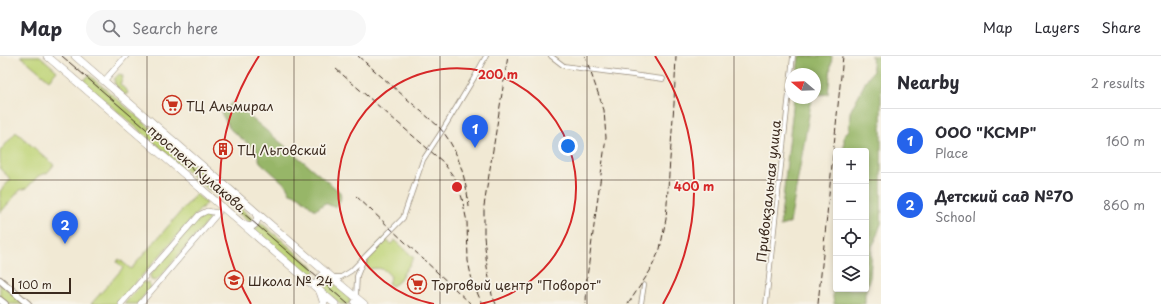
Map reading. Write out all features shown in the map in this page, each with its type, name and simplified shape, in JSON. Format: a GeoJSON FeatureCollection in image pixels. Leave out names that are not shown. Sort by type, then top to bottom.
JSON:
{"type":"FeatureCollection","features":[{"type":"Feature","properties":{"kind":"main road","name":"проспект Кулакова"},"geometry":{"type":"LineString","coordinates":[[47,56],[318,289],[324,304]]}},
{"type":"Feature","properties":{"kind":"main road","name":"проспект Кулакова"},"geometry":{"type":"LineString","coordinates":[[75,56],[330,276],[355,302]]}},
{"type":"Feature","properties":{"kind":"main road"},"geometry":{"type":"LineString","coordinates":[[244,225],[251,227],[255,224],[258,218],[255,212]]}},
{"type":"Feature","properties":{"kind":"main road"},"geometry":{"type":"LineString","coordinates":[[330,276],[324,275],[319,278],[317,283],[318,289],[335,304]]}},
{"type":"Feature","properties":{"kind":"main road"},"geometry":{"type":"LineString","coordinates":[[0,280],[28,304]]}},
{"type":"Feature","properties":{"kind":"main road"},"geometry":{"type":"LineString","coordinates":[[0,300],[5,304]]}},
{"type":"Feature","properties":{"kind":"main road"},"geometry":{"type":"LineString","coordinates":[[355,302],[364,304]]}},
{"type":"Feature","properties":{"kind":"street"},"geometry":{"type":"LineString","coordinates":[[330,276],[337,278],[346,275],[403,218],[423,160],[442,131],[486,56]]}},
{"type":"Feature","properties":{"kind":"street"},"geometry":{"type":"LineString","coordinates":[[551,56],[564,66],[664,78]]}},
{"type":"Feature","properties":{"kind":"street","name":"Привокзальная улица"},"geometry":{"type":"LineString","coordinates":[[766,304],[793,56]]}},
{"type":"Feature","properties":{"kind":"street"},"geometry":{"type":"LineString","coordinates":[[104,82],[126,57]]}},
{"type":"Feature","properties":{"kind":"street"},"geometry":{"type":"LineString","coordinates":[[140,304],[224,207]]}},
{"type":"Feature","properties":{"kind":"street"},"geometry":{"type":"LineString","coordinates":[[121,304],[199,215],[207,211],[218,213]]}},
{"type":"Feature","properties":{"kind":"street"},"geometry":{"type":"LineString","coordinates":[[355,302],[357,276],[366,256]]}},
{"type":"Feature","properties":{"kind":"street"},"geometry":{"type":"LineString","coordinates":[[641,304],[644,285]]}},
{"type":"Feature","properties":{"kind":"green space"},"geometry":{"type":"Polygon","coordinates":[[[21,56],[40,56],[57,71],[49,80],[21,56]]]}},
{"type":"Feature","properties":{"kind":"green space"},"geometry":{"type":"Polygon","coordinates":[[[799,56],[832,56],[828,94],[821,95],[821,68],[798,68],[799,56]]]}},
{"type":"Feature","properties":{"kind":"green space"},"geometry":{"type":"Polygon","coordinates":[[[872,56],[881,56],[881,223],[872,246],[869,280],[869,148],[844,148],[844,135],[849,130],[850,112],[867,79],[873,71],[872,56]]]}},
{"type":"Feature","properties":{"kind":"green space"},"geometry":{"type":"Polygon","coordinates":[[[119,74],[123,77],[120,84],[128,92],[124,95],[115,85],[114,79],[119,74]]]}},
{"type":"Feature","properties":{"kind":"green space"},"geometry":{"type":"Polygon","coordinates":[[[89,75],[213,182],[218,189],[253,219],[250,223],[83,82],[89,75]]]}},
{"type":"Feature","properties":{"kind":"green space"},"geometry":{"type":"Polygon","coordinates":[[[232,102],[340,192],[341,199],[339,203],[334,207],[325,203],[317,209],[314,209],[299,196],[290,193],[286,185],[260,162],[256,150],[231,130],[221,113],[232,102]]]}},
{"type":"Feature","properties":{"kind":"green space"},"geometry":{"type":"Polygon","coordinates":[[[793,104],[811,104],[790,223],[780,226],[793,104]]]}},
{"type":"Feature","properties":{"kind":"green space"},"geometry":{"type":"Polygon","coordinates":[[[16,132],[54,165],[47,173],[38,176],[27,188],[20,190],[0,213],[0,191],[11,179],[0,169],[0,151],[16,132]]]}},
{"type":"Feature","properties":{"kind":"green space"},"geometry":{"type":"Polygon","coordinates":[[[196,194],[206,203],[117,304],[91,304],[123,268],[117,262],[119,259],[131,269],[196,194]]]}},
{"type":"Feature","properties":{"kind":"green space"},"geometry":{"type":"Polygon","coordinates":[[[206,214],[209,220],[158,279],[155,281],[151,280],[150,275],[200,216],[206,214]]]}},
{"type":"Feature","properties":{"kind":"green space"},"geometry":{"type":"Polygon","coordinates":[[[260,222],[314,268],[315,271],[313,276],[307,275],[253,229],[257,228],[260,222]]]}},
{"type":"Feature","properties":{"kind":"green space"},"geometry":{"type":"Polygon","coordinates":[[[384,238],[391,244],[395,240],[414,258],[397,283],[392,286],[388,283],[391,277],[387,272],[377,268],[370,269],[366,265],[368,262],[366,260],[367,257],[384,238]]]}},
{"type":"Feature","properties":{"kind":"green space"},"geometry":{"type":"Polygon","coordinates":[[[325,279],[329,279],[348,296],[350,300],[349,304],[340,304],[322,287],[321,282],[325,279]]]}},
{"type":"Feature","properties":{"kind":"green space"},"geometry":{"type":"Polygon","coordinates":[[[143,282],[149,283],[150,288],[137,304],[124,304],[143,282]]]}},
{"type":"Feature","properties":{"kind":"green space"},"geometry":{"type":"Polygon","coordinates":[[[0,283],[24,304],[8,304],[0,297],[0,283]]]}},
{"type":"Feature","properties":{"kind":"green space"},"geometry":{"type":"Polygon","coordinates":[[[833,292],[866,292],[865,304],[834,304],[833,292]]]}},
{"type":"Feature","properties":{"kind":"tram line"},"geometry":{"type":"LineString","coordinates":[[62,56],[348,304]]}},
{"type":"Feature","properties":{"kind":"railway"},"geometry":{"type":"LineString","coordinates":[[358,56],[438,126],[445,134],[456,153],[460,164],[466,185],[469,207]]}},
{"type":"Feature","properties":{"kind":"railway"},"geometry":{"type":"LineString","coordinates":[[496,304],[492,295],[487,267],[484,236],[484,206],[508,56]]}},
{"type":"Feature","properties":{"kind":"railway"},"geometry":{"type":"LineString","coordinates":[[585,56],[604,110],[606,138],[587,277],[586,304]]}},
{"type":"Feature","properties":{"kind":"railway"},"geometry":{"type":"LineString","coordinates":[[628,304],[650,271],[660,249],[666,219],[676,56]]}},
{"type":"Feature","properties":{"kind":"railway"},"geometry":{"type":"LineString","coordinates":[[818,304],[843,56]]}},
{"type":"Feature","properties":{"kind":"railway"},"geometry":{"type":"LineString","coordinates":[[336,69],[443,162],[456,180],[462,198],[467,222],[468,261],[472,280],[482,304]]}},
{"type":"Feature","properties":{"kind":"railway"},"geometry":{"type":"LineString","coordinates":[[356,196],[471,304]]}},
{"type":"Feature","properties":{"kind":"place","name":"ТЦ Альмирал"},"geometry":{"type":"Point","coordinates":[172,105]}},
{"type":"Feature","properties":{"kind":"place","name":"ООО \"КСМР\""},"geometry":{"type":"Point","coordinates":[475,148]}},
{"type":"Feature","properties":{"kind":"place","name":"ТЦ Льговский"},"geometry":{"type":"Point","coordinates":[223,149]}},
{"type":"Feature","properties":{"kind":"place","name":"Детский сад №70"},"geometry":{"type":"Point","coordinates":[65,244]}},
{"type":"Feature","properties":{"kind":"place","name":"Школа № 24"},"geometry":{"type":"Point","coordinates":[234,280]}},
{"type":"Feature","properties":{"kind":"place","name":"Торговый центр \"Поворот\""},"geometry":{"type":"Point","coordinates":[417,284]}}]}
